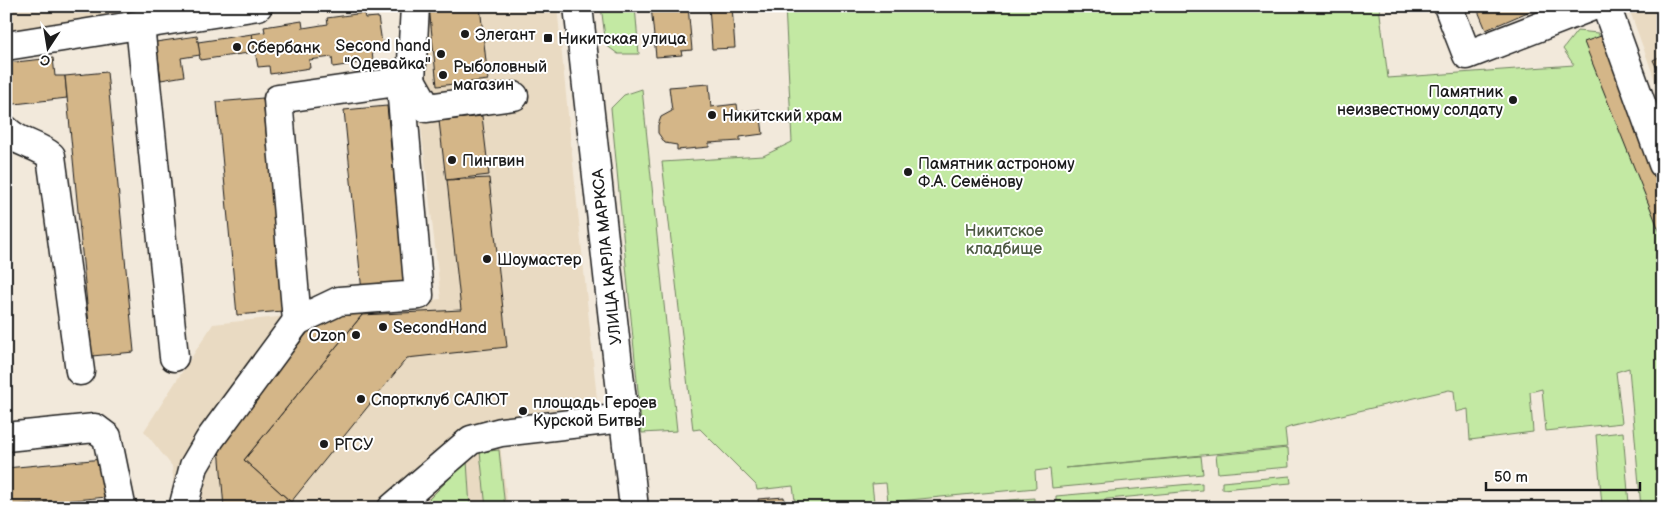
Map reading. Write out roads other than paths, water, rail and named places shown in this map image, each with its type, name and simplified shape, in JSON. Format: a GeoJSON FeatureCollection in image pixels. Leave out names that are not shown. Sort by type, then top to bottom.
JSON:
{"type":"FeatureCollection","features":[{"type":"Feature","properties":{"kind":"main road"},"geometry":{"type":"LineString","coordinates":[[6,46],[258,6]]}},
{"type":"Feature","properties":{"kind":"main road"},"geometry":{"type":"LineString","coordinates":[[183,508],[194,466],[206,446],[297,321],[339,301],[419,295],[402,98],[411,80],[415,6]]}},
{"type":"Feature","properties":{"kind":"main road","name":"УЛИЦА КАРЛА МАРКСА"},"geometry":{"type":"LineString","coordinates":[[578,6],[634,508]]}},
{"type":"Feature","properties":{"kind":"main road"},"geometry":{"type":"LineString","coordinates":[[1448,6],[1467,55],[1593,6]]}},
{"type":"Feature","properties":{"kind":"main road"},"geometry":{"type":"LineString","coordinates":[[1606,6],[1663,164]]}},
{"type":"Feature","properties":{"kind":"main road"},"geometry":{"type":"LineString","coordinates":[[140,25],[174,357]]}},
{"type":"Feature","properties":{"kind":"main road"},"geometry":{"type":"LineString","coordinates":[[411,80],[427,108],[514,96]]}},
{"type":"Feature","properties":{"kind":"main road"},"geometry":{"type":"LineString","coordinates":[[297,321],[278,99],[411,80]]}},
{"type":"Feature","properties":{"kind":"main road"},"geometry":{"type":"LineString","coordinates":[[6,130],[11,135],[42,149],[51,156],[80,371]]}},
{"type":"Feature","properties":{"kind":"main road"},"geometry":{"type":"LineString","coordinates":[[392,508],[471,440],[501,432],[624,418]]}},
{"type":"Feature","properties":{"kind":"main road"},"geometry":{"type":"LineString","coordinates":[[6,437],[95,428],[107,437],[120,505],[123,508]]}},
{"type":"Feature","properties":{"kind":"place","name":"Элегант"},"geometry":{"type":"Point","coordinates":[465,34]}},
{"type":"Feature","properties":{"kind":"place","name":"Никитская улица"},"geometry":{"type":"Point","coordinates":[548,38]}},
{"type":"Feature","properties":{"kind":"place","name":"Сбербанк"},"geometry":{"type":"Point","coordinates":[237,47]}},
{"type":"Feature","properties":{"kind":"place","name":"Second hand \"Одевайка\""},"geometry":{"type":"Point","coordinates":[441,54]}},
{"type":"Feature","properties":{"kind":"place","name":"Рыболовный магазин"},"geometry":{"type":"Point","coordinates":[443,75]}},
{"type":"Feature","properties":{"kind":"place","name":"Памятник неизвестному солдату"},"geometry":{"type":"Point","coordinates":[1513,100]}},
{"type":"Feature","properties":{"kind":"place","name":"Никитский храм"},"geometry":{"type":"Point","coordinates":[712,115]}},
{"type":"Feature","properties":{"kind":"place","name":"Пингвин"},"geometry":{"type":"Point","coordinates":[452,160]}},
{"type":"Feature","properties":{"kind":"place","name":"Памятник астроному Ф.А. Семёнову"},"geometry":{"type":"Point","coordinates":[908,172]}},
{"type":"Feature","properties":{"kind":"place","name":"Шоумастер"},"geometry":{"type":"Point","coordinates":[487,259]}},
{"type":"Feature","properties":{"kind":"place","name":"SecondHand"},"geometry":{"type":"Point","coordinates":[383,327]}},
{"type":"Feature","properties":{"kind":"place","name":"Ozon"},"geometry":{"type":"Point","coordinates":[356,335]}},
{"type":"Feature","properties":{"kind":"place","name":"Спортклуб САЛЮТ"},"geometry":{"type":"Point","coordinates":[361,399]}},
{"type":"Feature","properties":{"kind":"place","name":"площадь Героев Курской Битвы"},"geometry":{"type":"Point","coordinates":[523,411]}},
{"type":"Feature","properties":{"kind":"place","name":"РГСУ"},"geometry":{"type":"Point","coordinates":[324,444]}},
{"type":"Feature","properties":{"kind":"park label","name":"Никитское кладбище"},"geometry":{"type":"Point","coordinates":[1004,239]}}]}
